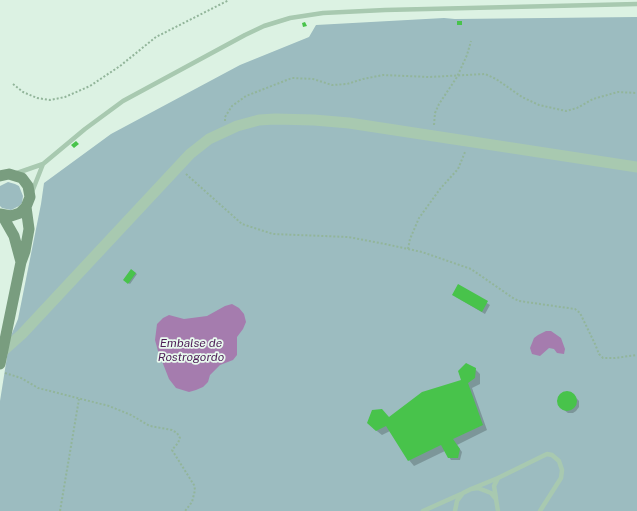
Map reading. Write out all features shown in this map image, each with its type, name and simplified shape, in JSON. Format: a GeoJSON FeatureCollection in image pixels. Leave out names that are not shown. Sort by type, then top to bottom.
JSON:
{"type":"FeatureCollection","features":[{"type":"Feature","properties":{"kind":"main road"},"geometry":{"type":"LineString","coordinates":[[0,176],[9,174],[18,176],[25,181],[30,190],[28,202],[29,229],[0,364]]}},
{"type":"Feature","properties":{"kind":"main road"},"geometry":{"type":"LineString","coordinates":[[1,215],[15,216],[20,214],[28,202]]}},
{"type":"Feature","properties":{"kind":"main road"},"geometry":{"type":"LineString","coordinates":[[1,215],[14,236],[21,262]]}},
{"type":"Feature","properties":{"kind":"street"},"geometry":{"type":"LineString","coordinates":[[3,351],[22,334],[178,167],[201,145],[218,134],[237,126],[259,120],[294,118],[349,123],[637,167]]}},
{"type":"Feature","properties":{"kind":"lane"},"geometry":{"type":"LineString","coordinates":[[13,174],[43,164],[85,129],[123,102],[245,35],[264,26],[290,18],[323,13],[385,10],[637,4]]}},
{"type":"Feature","properties":{"kind":"lane"},"geometry":{"type":"LineString","coordinates":[[28,202],[43,164]]}},
{"type":"Feature","properties":{"kind":"lane"},"geometry":{"type":"LineString","coordinates":[[423,511],[498,478],[547,454],[552,454],[556,457],[562,470],[561,478],[540,511]]}},
{"type":"Feature","properties":{"kind":"lane"},"geometry":{"type":"LineString","coordinates":[[498,478],[494,486],[498,511]]}},
{"type":"Feature","properties":{"kind":"lane"},"geometry":{"type":"LineString","coordinates":[[471,489],[478,488],[488,491],[496,499]]}},
{"type":"Feature","properties":{"kind":"lane"},"geometry":{"type":"LineString","coordinates":[[456,511],[457,501],[463,493]]}},
{"type":"Feature","properties":{"kind":"path"},"geometry":{"type":"LineString","coordinates":[[13,84],[23,92],[37,98],[50,100],[65,97],[90,86],[120,66],[156,37],[230,0]]}},
{"type":"Feature","properties":{"kind":"path"},"geometry":{"type":"LineString","coordinates":[[429,135],[434,127],[435,113],[438,104],[457,76],[471,41]]}},
{"type":"Feature","properties":{"kind":"path"},"geometry":{"type":"LineString","coordinates":[[227,131],[225,116],[232,106],[246,96],[292,78],[313,79],[332,85],[348,84],[383,75],[429,77],[485,74],[496,79],[522,97],[539,105],[566,111],[577,108],[593,99],[618,92],[637,93]]}},
{"type":"Feature","properties":{"kind":"path"},"geometry":{"type":"LineString","coordinates":[[408,249],[410,239],[419,218],[440,189],[458,169],[468,141]]}},
{"type":"Feature","properties":{"kind":"path"},"geometry":{"type":"LineString","coordinates":[[178,167],[242,224],[273,234],[348,237],[422,252],[471,269],[519,301],[575,309],[580,314],[599,354],[603,358],[637,355]]}},
{"type":"Feature","properties":{"kind":"path"},"geometry":{"type":"LineString","coordinates":[[0,371],[15,376],[38,388],[109,406],[131,415],[150,426],[172,430],[177,433],[180,438],[172,450],[194,484],[195,490],[192,502],[185,511]]}},
{"type":"Feature","properties":{"kind":"path"},"geometry":{"type":"LineString","coordinates":[[60,511],[79,399]]}},
{"type":"Feature","properties":{"kind":"shaded area"},"geometry":{"type":"Polygon","coordinates":[[[637,17],[637,511],[0,511],[0,401],[10,338],[18,319],[44,183],[111,134],[240,65],[309,37],[316,25],[444,18],[637,17]]]}},
{"type":"Feature","properties":{"kind":"shaded area"},"geometry":{"type":"Polygon","coordinates":[[[8,182],[19,186],[23,196],[22,203],[11,210],[0,206],[0,186],[8,182]]]}},
{"type":"Feature","properties":{"kind":"water","name":"Embalse de Rostrogordo"},"geometry":{"type":"Polygon","coordinates":[[[232,304],[239,308],[244,314],[246,322],[237,337],[237,355],[233,360],[220,365],[210,375],[208,382],[203,387],[189,392],[176,388],[169,379],[158,351],[155,340],[157,324],[169,315],[184,319],[207,316],[225,306],[232,304]]]}},
{"type":"Feature","properties":{"kind":"water"},"geometry":{"type":"Polygon","coordinates":[[[546,331],[551,331],[561,338],[565,349],[564,354],[557,353],[554,349],[549,348],[540,356],[532,354],[530,348],[534,338],[546,331]]]}},
{"type":"Feature","properties":{"kind":"building"},"geometry":{"type":"Polygon","coordinates":[[[457,21],[462,21],[462,25],[457,25],[457,21]]]}},
{"type":"Feature","properties":{"kind":"building"},"geometry":{"type":"Polygon","coordinates":[[[305,22],[307,26],[303,27],[302,23],[305,22]]]}},
{"type":"Feature","properties":{"kind":"building"},"geometry":{"type":"Polygon","coordinates":[[[76,141],[79,144],[74,148],[71,145],[76,141]]]}},
{"type":"Feature","properties":{"kind":"building"},"geometry":{"type":"Polygon","coordinates":[[[131,269],[136,273],[128,284],[123,280],[131,269]]]}},
{"type":"Feature","properties":{"kind":"building"},"geometry":{"type":"Polygon","coordinates":[[[458,284],[488,301],[482,312],[452,295],[458,284]]]}},
{"type":"Feature","properties":{"kind":"building"},"geometry":{"type":"Polygon","coordinates":[[[466,363],[476,368],[475,378],[468,383],[483,425],[453,439],[460,449],[458,458],[448,458],[441,445],[408,461],[386,426],[376,431],[367,423],[372,410],[382,409],[389,417],[422,392],[461,380],[458,371],[466,363]]]}},
{"type":"Feature","properties":{"kind":"building"},"geometry":{"type":"Polygon","coordinates":[[[567,391],[574,394],[577,401],[574,408],[567,411],[560,408],[557,401],[560,394],[567,391]]]}}]}
